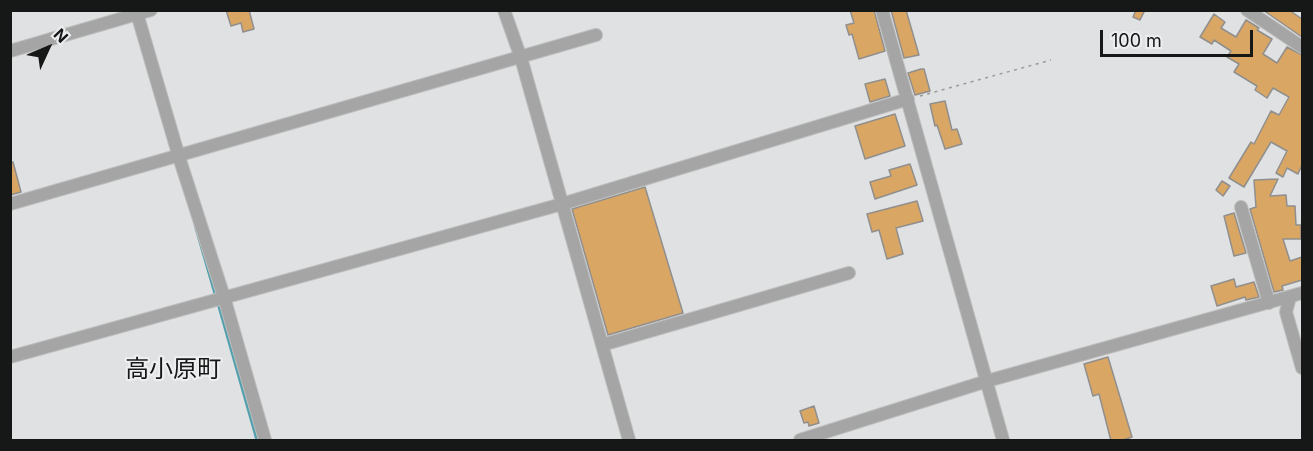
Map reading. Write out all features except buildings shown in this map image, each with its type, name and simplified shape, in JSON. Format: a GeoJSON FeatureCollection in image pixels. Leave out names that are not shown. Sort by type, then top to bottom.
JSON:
{"type":"FeatureCollection","features":[{"type":"Feature","properties":{"kind":"street"},"geometry":{"type":"LineString","coordinates":[[10,51],[151,10]]}},
{"type":"Feature","properties":{"kind":"street"},"geometry":{"type":"LineString","coordinates":[[504,10],[521,58],[630,441]]}},
{"type":"Feature","properties":{"kind":"street"},"geometry":{"type":"LineString","coordinates":[[882,10],[1003,441]]}},
{"type":"Feature","properties":{"kind":"street"},"geometry":{"type":"LineString","coordinates":[[1247,10],[1302,47]]}},
{"type":"Feature","properties":{"kind":"street"},"geometry":{"type":"LineString","coordinates":[[135,14],[176,157],[265,441]]}},
{"type":"Feature","properties":{"kind":"street"},"geometry":{"type":"LineString","coordinates":[[10,204],[596,35]]}},
{"type":"Feature","properties":{"kind":"street"},"geometry":{"type":"LineString","coordinates":[[10,357],[562,204],[908,99]]}},
{"type":"Feature","properties":{"kind":"street"},"geometry":{"type":"LineString","coordinates":[[1241,207],[1269,303]]}},
{"type":"Feature","properties":{"kind":"street"},"geometry":{"type":"LineString","coordinates":[[602,345],[849,273]]}},
{"type":"Feature","properties":{"kind":"street"},"geometry":{"type":"LineString","coordinates":[[800,441],[987,381],[1296,295]]}},
{"type":"Feature","properties":{"kind":"street"},"geometry":{"type":"LineString","coordinates":[[1296,295],[1286,312],[1302,368]]}},
{"type":"Feature","properties":{"kind":"path"},"geometry":{"type":"LineString","coordinates":[[908,99],[1051,60]]}},
{"type":"Feature","properties":{"kind":"waterway"},"geometry":{"type":"LineString","coordinates":[[196,228],[216,297]]}},
{"type":"Feature","properties":{"kind":"waterway"},"geometry":{"type":"LineString","coordinates":[[218,303],[257,440]]}},
{"type":"Feature","properties":{"kind":"district","name":"高小原町"},"geometry":{"type":"Point","coordinates":[173,370]}}]}
